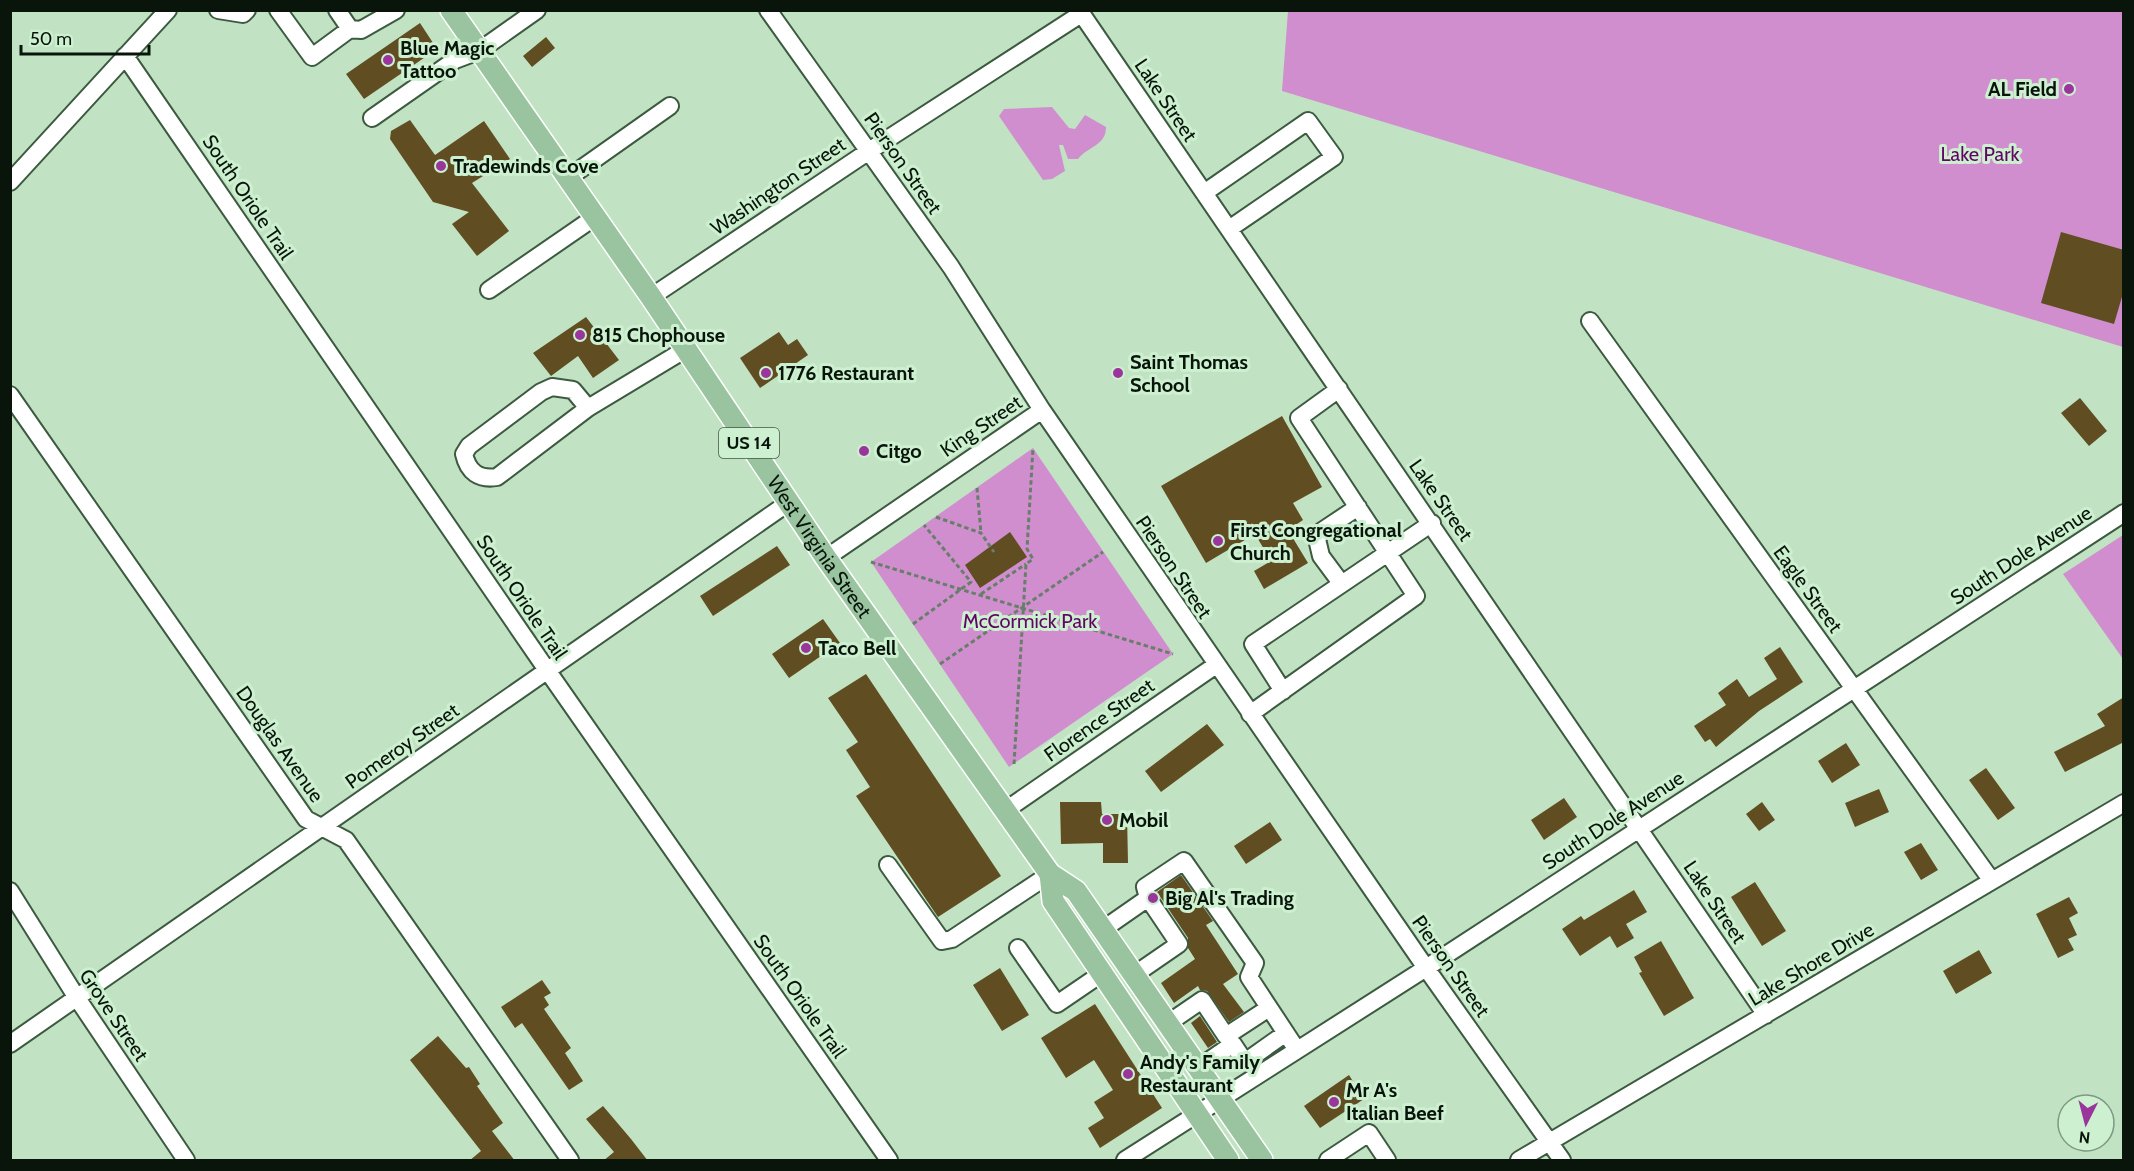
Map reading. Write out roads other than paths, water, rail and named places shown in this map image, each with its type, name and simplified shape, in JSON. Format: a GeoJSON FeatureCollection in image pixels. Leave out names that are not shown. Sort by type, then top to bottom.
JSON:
{"type":"FeatureCollection","features":[{"type":"Feature","properties":{"kind":"main road","name":"West Virginia Street"},"geometry":{"type":"LineString","coordinates":[[451,10],[651,297],[826,558],[1050,873],[1076,891],[1262,1161]]}},
{"type":"Feature","properties":{"kind":"main road","name":"West Virginia Street"},"geometry":{"type":"LineString","coordinates":[[1050,873],[1053,901],[1228,1161]]}},
{"type":"Feature","properties":{"kind":"main road"},"geometry":{"type":"LineString","coordinates":[[1101,974],[1129,968]]}},
{"type":"Feature","properties":{"kind":"street"},"geometry":{"type":"LineString","coordinates":[[10,182],[168,10]]}},
{"type":"Feature","properties":{"kind":"street"},"geometry":{"type":"LineString","coordinates":[[218,10],[243,14],[247,10]]}},
{"type":"Feature","properties":{"kind":"street"},"geometry":{"type":"LineString","coordinates":[[278,10],[312,57],[350,28]]}},
{"type":"Feature","properties":{"kind":"street"},"geometry":{"type":"LineString","coordinates":[[337,10],[350,28],[361,30],[396,10]]}},
{"type":"Feature","properties":{"kind":"street"},"geometry":{"type":"LineString","coordinates":[[372,118],[455,60],[479,51],[537,10]]}},
{"type":"Feature","properties":{"kind":"street","name":"Pierson Street"},"geometry":{"type":"LineString","coordinates":[[768,10],[951,267],[1042,410],[1216,665],[1426,968],[1552,1142],[1563,1161]]}},
{"type":"Feature","properties":{"kind":"street","name":"Washington Street"},"geometry":{"type":"LineString","coordinates":[[651,297],[1080,12]]}},
{"type":"Feature","properties":{"kind":"street","name":"Lake Street"},"geometry":{"type":"LineString","coordinates":[[1080,12],[1766,1015]]}},
{"type":"Feature","properties":{"kind":"street","name":"South Oriole Trail"},"geometry":{"type":"LineString","coordinates":[[125,56],[547,670],[889,1161]]}},
{"type":"Feature","properties":{"kind":"street"},"geometry":{"type":"LineString","coordinates":[[568,178],[670,106]]}},
{"type":"Feature","properties":{"kind":"street"},"geometry":{"type":"LineString","coordinates":[[1204,193],[1308,121],[1334,157],[1229,229]]}},
{"type":"Feature","properties":{"kind":"street"},"geometry":{"type":"LineString","coordinates":[[489,290],[595,217]]}},
{"type":"Feature","properties":{"kind":"street","name":"Eagle Street"},"geometry":{"type":"LineString","coordinates":[[1590,321],[1992,881]]}},
{"type":"Feature","properties":{"kind":"street"},"geometry":{"type":"LineString","coordinates":[[588,408],[573,390],[563,387],[546,390],[469,446],[464,454],[465,461],[477,476],[487,479],[497,477],[588,408],[686,349]]}},
{"type":"Feature","properties":{"kind":"street"},"geometry":{"type":"LineString","coordinates":[[1250,714],[1416,596],[1299,418],[1339,388]]}},
{"type":"Feature","properties":{"kind":"street","name":"Douglas Avenue"},"geometry":{"type":"LineString","coordinates":[[10,395],[306,819],[346,840],[570,1161]]}},
{"type":"Feature","properties":{"kind":"street","name":"King Street"},"geometry":{"type":"LineString","coordinates":[[826,558],[1042,410]]}},
{"type":"Feature","properties":{"kind":"street","name":"Pomeroy Street"},"geometry":{"type":"LineString","coordinates":[[10,1044],[788,502]]}},
{"type":"Feature","properties":{"kind":"street"},"geometry":{"type":"LineString","coordinates":[[1341,583],[1321,556],[1317,539],[1322,531],[1358,507]]}},
{"type":"Feature","properties":{"kind":"street","name":"South Dole Avenue"},"geometry":{"type":"LineString","coordinates":[[1125,1161],[1219,1098],[1426,968],[1639,827],[2124,513]]}},
{"type":"Feature","properties":{"kind":"street"},"geometry":{"type":"LineString","coordinates":[[1283,691],[1252,644],[1431,523]]}},
{"type":"Feature","properties":{"kind":"street","name":"Florence Street"},"geometry":{"type":"LineString","coordinates":[[1006,810],[1216,665]]}},
{"type":"Feature","properties":{"kind":"street","name":"Lake Shore Drive"},"geometry":{"type":"LineString","coordinates":[[1520,1161],[2124,803]]}},
{"type":"Feature","properties":{"kind":"street"},"geometry":{"type":"LineString","coordinates":[[1129,968],[1179,944],[1148,898],[1144,887],[1184,861],[1255,963],[1249,977],[1297,1050]]}},
{"type":"Feature","properties":{"kind":"street"},"geometry":{"type":"LineString","coordinates":[[888,865],[942,940],[952,939],[1050,873]]}},
{"type":"Feature","properties":{"kind":"street","name":"Grove Street"},"geometry":{"type":"LineString","coordinates":[[10,891],[76,998],[186,1161]]}},
{"type":"Feature","properties":{"kind":"street"},"geometry":{"type":"LineString","coordinates":[[1102,930],[1148,898]]}},
{"type":"Feature","properties":{"kind":"street"},"geometry":{"type":"LineString","coordinates":[[1018,948],[1057,1004],[1101,974]]}},
{"type":"Feature","properties":{"kind":"street"},"geometry":{"type":"LineString","coordinates":[[1167,1024],[1202,999],[1254,1077]]}},
{"type":"Feature","properties":{"kind":"street"},"geometry":{"type":"LineString","coordinates":[[1198,1068],[1269,1008]]}},
{"type":"Feature","properties":{"kind":"street"},"geometry":{"type":"LineString","coordinates":[[1245,1062],[1286,1033]]}},
{"type":"Feature","properties":{"kind":"street"},"geometry":{"type":"LineString","coordinates":[[1328,1161],[1369,1133],[1387,1161]]}},
{"type":"Feature","properties":{"kind":"place","name":"Blue Magic Tattoo"},"geometry":{"type":"Point","coordinates":[388,60]}},
{"type":"Feature","properties":{"kind":"place","name":"AL Field"},"geometry":{"type":"Point","coordinates":[2069,89]}},
{"type":"Feature","properties":{"kind":"place","name":"Tradewinds Cove"},"geometry":{"type":"Point","coordinates":[441,166]}},
{"type":"Feature","properties":{"kind":"place","name":"815 Chophouse"},"geometry":{"type":"Point","coordinates":[580,335]}},
{"type":"Feature","properties":{"kind":"place","name":"1776 Restaurant"},"geometry":{"type":"Point","coordinates":[766,373]}},
{"type":"Feature","properties":{"kind":"place","name":"Saint Thomas School"},"geometry":{"type":"Point","coordinates":[1118,373]}},
{"type":"Feature","properties":{"kind":"place","name":"Citgo"},"geometry":{"type":"Point","coordinates":[864,451]}},
{"type":"Feature","properties":{"kind":"place","name":"First Congregational Church"},"geometry":{"type":"Point","coordinates":[1218,541]}},
{"type":"Feature","properties":{"kind":"place","name":"Taco Bell"},"geometry":{"type":"Point","coordinates":[806,648]}},
{"type":"Feature","properties":{"kind":"place","name":"Mobil"},"geometry":{"type":"Point","coordinates":[1107,820]}},
{"type":"Feature","properties":{"kind":"place","name":"Big Al's Trading"},"geometry":{"type":"Point","coordinates":[1153,898]}},
{"type":"Feature","properties":{"kind":"place","name":"Andy's Family Restaurant"},"geometry":{"type":"Point","coordinates":[1128,1074]}},
{"type":"Feature","properties":{"kind":"place","name":"Mr A's Italian Beef"},"geometry":{"type":"Point","coordinates":[1334,1102]}},
{"type":"Feature","properties":{"kind":"park label","name":"Lake Park"},"geometry":{"type":"Point","coordinates":[1980,154]}},
{"type":"Feature","properties":{"kind":"park label","name":"McCormick Park"},"geometry":{"type":"Point","coordinates":[1030,621]}}]}
